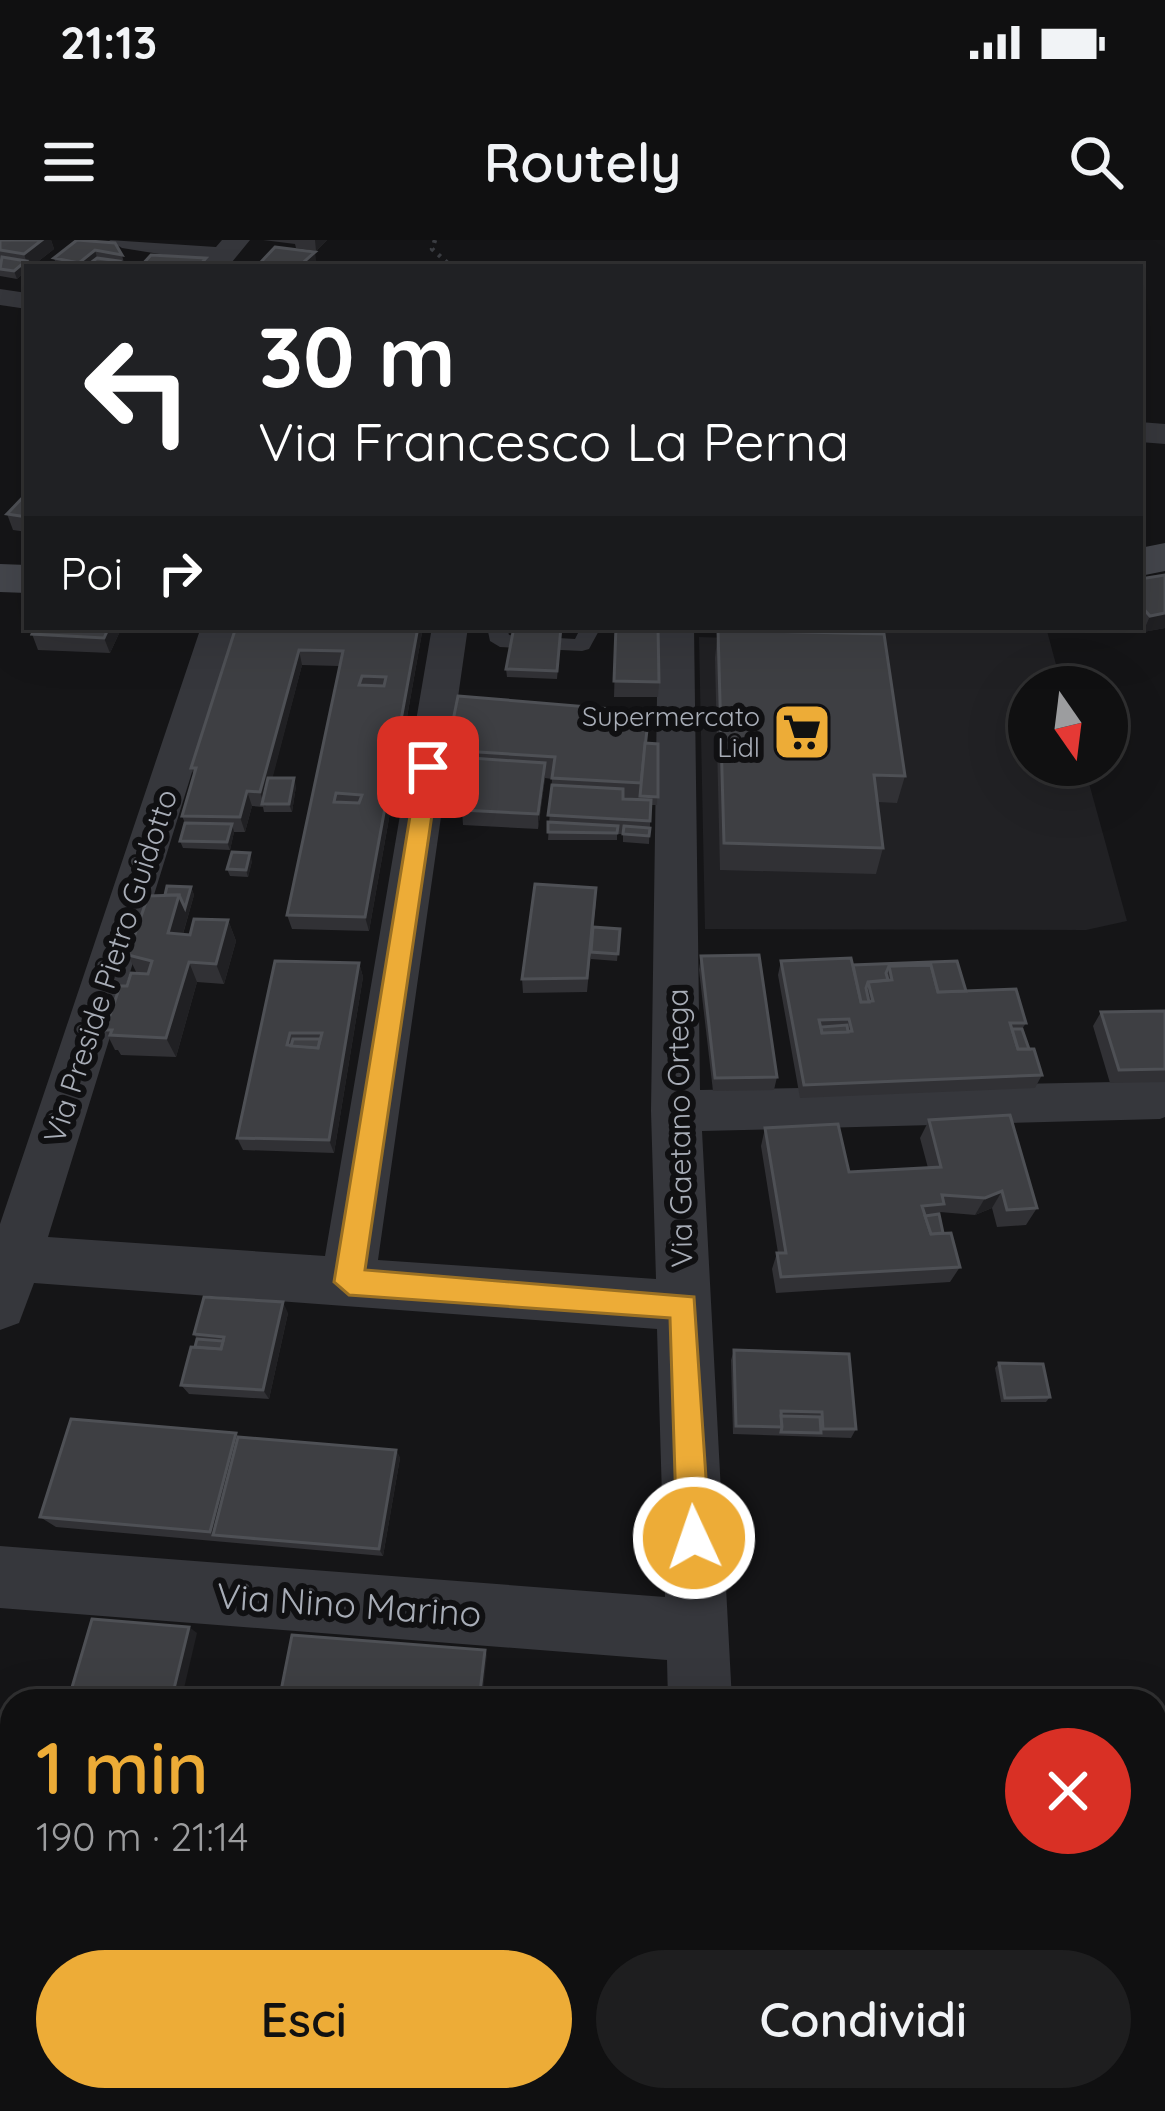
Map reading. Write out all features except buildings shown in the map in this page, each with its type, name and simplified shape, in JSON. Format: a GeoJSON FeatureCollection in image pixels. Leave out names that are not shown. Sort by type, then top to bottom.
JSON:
{"type":"FeatureCollection","features":[{"type":"Feature","properties":{"kind":"street"},"geometry":{"type":"LineString","coordinates":[[122,240],[222,256],[237,240]]}},
{"type":"Feature","properties":{"kind":"street","name":"Via Preside Pietro Guidotto"},"geometry":{"type":"LineString","coordinates":[[6,1274],[218,630]]}},
{"type":"Feature","properties":{"kind":"street"},"geometry":{"type":"LineString","coordinates":[[349,1282],[450,630]]}},
{"type":"Feature","properties":{"kind":"street","name":"Via Gaetano Ortega"},"geometry":{"type":"LineString","coordinates":[[676,630],[676,1111],[700,1689]]}},
{"type":"Feature","properties":{"kind":"street"},"geometry":{"type":"LineString","coordinates":[[676,1111],[1160,1099]]}},
{"type":"Feature","properties":{"kind":"street"},"geometry":{"type":"LineString","coordinates":[[6,1274],[349,1282],[684,1306]]}},
{"type":"Feature","properties":{"kind":"street","name":"Via Nino Marino"},"geometry":{"type":"LineString","coordinates":[[0,1577],[698,1630]]}},
{"type":"Feature","properties":{"kind":"lane"},"geometry":{"type":"LineString","coordinates":[[498,630],[500,641],[583,645],[590,630]]}},
{"type":"Feature","properties":{"kind":"path"},"geometry":{"type":"LineString","coordinates":[[435,240],[433,249],[449,264]]}},
{"type":"Feature","properties":{"kind":"shaded area"},"geometry":{"type":"Polygon","coordinates":[[[894,630],[1047,630],[1056,666],[1008,666],[1008,786],[1090,786],[1127,921],[1086,930],[705,929],[699,637],[826,641],[894,630]]]}},
{"type":"Feature","properties":{"kind":"place","name":"Supermercato Lidl"},"geometry":{"type":"Point","coordinates":[802,732]}},
{"type":"Feature","properties":{"kind":"route"},"geometry":{"type":"LineString","coordinates":[[428,767],[349,1282],[684,1306],[694,1538]]}}]}
